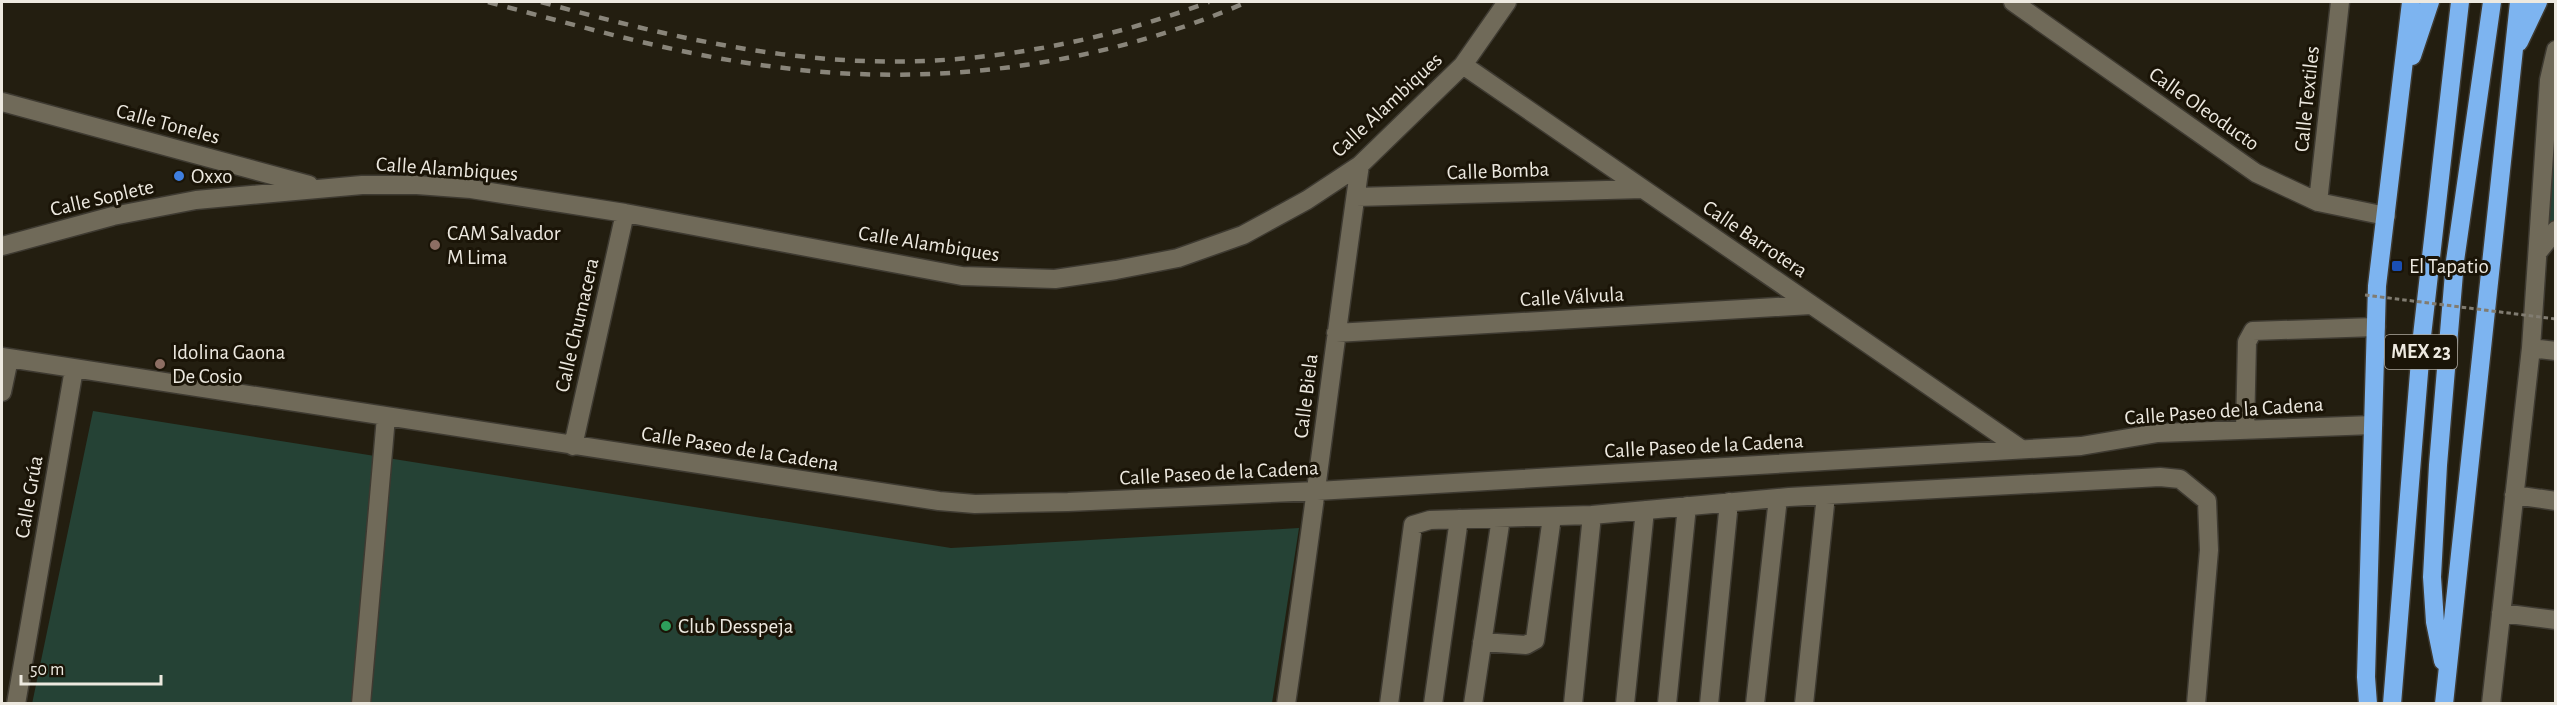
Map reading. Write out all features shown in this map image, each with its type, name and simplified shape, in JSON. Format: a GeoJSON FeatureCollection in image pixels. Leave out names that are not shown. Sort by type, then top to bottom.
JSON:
{"type":"FeatureCollection","features":[{"type":"Feature","properties":{"kind":"highway"},"geometry":{"type":"LineString","coordinates":[[2368,704],[2366,677],[2377,286],[2411,2]]}},
{"type":"Feature","properties":{"kind":"highway"},"geometry":{"type":"LineString","coordinates":[[2398,110],[2430,2]]}},
{"type":"Feature","properties":{"kind":"highway","name":"MEX 23"},"geometry":{"type":"LineString","coordinates":[[2392,704],[2422,336],[2460,2]]}},
{"type":"Feature","properties":{"kind":"highway"},"geometry":{"type":"LineString","coordinates":[[2447,675],[2435,622],[2432,577],[2438,465],[2456,261],[2492,2]]}},
{"type":"Feature","properties":{"kind":"highway","name":"MEX 23"},"geometry":{"type":"LineString","coordinates":[[2444,704],[2519,2]]}},
{"type":"Feature","properties":{"kind":"highway"},"geometry":{"type":"LineString","coordinates":[[2512,58],[2538,2]]}},
{"type":"Feature","properties":{"kind":"street","name":"Calle Alambiques"},"geometry":{"type":"LineString","coordinates":[[322,189],[362,185],[460,189],[625,213],[962,276],[1054,279],[1178,258],[1243,235],[1308,200],[1360,165],[1405,124],[1463,65],[1507,2]]}},
{"type":"Feature","properties":{"kind":"street","name":"Calle Oleoducto"},"geometry":{"type":"LineString","coordinates":[[2013,2],[2256,173],[2318,202],[2386,216]]}},
{"type":"Feature","properties":{"kind":"street","name":"Calle Textiles"},"geometry":{"type":"LineString","coordinates":[[2318,202],[2340,2]]}},
{"type":"Feature","properties":{"kind":"street"},"geometry":{"type":"LineString","coordinates":[[2491,704],[2531,348],[2550,80],[2556,50]]}},
{"type":"Feature","properties":{"kind":"street","name":"Calle Barrotera"},"geometry":{"type":"LineString","coordinates":[[1463,65],[2022,449]]}},
{"type":"Feature","properties":{"kind":"street","name":"Calle Toneles"},"geometry":{"type":"LineString","coordinates":[[2,102],[322,189]]}},
{"type":"Feature","properties":{"kind":"street","name":"Calle Biela"},"geometry":{"type":"LineString","coordinates":[[1286,704],[1360,165]]}},
{"type":"Feature","properties":{"kind":"street","name":"Calle Soplete"},"geometry":{"type":"LineString","coordinates":[[2,246],[113,216],[196,200],[322,189]]}},
{"type":"Feature","properties":{"kind":"street","name":"Calle Bomba"},"geometry":{"type":"LineString","coordinates":[[1356,197],[1642,189]]}},
{"type":"Feature","properties":{"kind":"street","name":"Calle Chumacera"},"geometry":{"type":"LineString","coordinates":[[573,446],[625,213]]}},
{"type":"Feature","properties":{"kind":"street"},"geometry":{"type":"LineString","coordinates":[[2538,252],[2556,230]]}},
{"type":"Feature","properties":{"kind":"street","name":"Calle Válvula"},"geometry":{"type":"LineString","coordinates":[[1336,333],[1811,305]]}},
{"type":"Feature","properties":{"kind":"street"},"geometry":{"type":"LineString","coordinates":[[2245,430],[2247,342],[2253,331],[2376,327]]}},
{"type":"Feature","properties":{"kind":"street"},"geometry":{"type":"LineString","coordinates":[[2531,348],[2556,351]]}},
{"type":"Feature","properties":{"kind":"street"},"geometry":{"type":"LineString","coordinates":[[2,392],[5,358]]}},
{"type":"Feature","properties":{"kind":"street","name":"Calle Paseo de la Cadena"},"geometry":{"type":"LineString","coordinates":[[5,358],[927,500],[975,504],[1317,491],[2081,446],[2158,433],[2373,425]]}},
{"type":"Feature","properties":{"kind":"street","name":"Calle Grúa"},"geometry":{"type":"LineString","coordinates":[[16,704],[74,369]]}},
{"type":"Feature","properties":{"kind":"street"},"geometry":{"type":"LineString","coordinates":[[361,704],[386,417]]}},
{"type":"Feature","properties":{"kind":"street"},"geometry":{"type":"LineString","coordinates":[[1389,704],[1413,525],[1430,520],[1592,515],[1778,498],[2160,477],[2180,479],[2207,501],[2209,550],[2196,704]]}},
{"type":"Feature","properties":{"kind":"street"},"geometry":{"type":"LineString","coordinates":[[1804,704],[1826,495]]}},
{"type":"Feature","properties":{"kind":"street"},"geometry":{"type":"LineString","coordinates":[[2514,495],[2556,501]]}},
{"type":"Feature","properties":{"kind":"street"},"geometry":{"type":"LineString","coordinates":[[1755,704],[1778,498]]}},
{"type":"Feature","properties":{"kind":"street"},"geometry":{"type":"LineString","coordinates":[[1709,704],[1729,502]]}},
{"type":"Feature","properties":{"kind":"street"},"geometry":{"type":"LineString","coordinates":[[1667,704],[1687,506]]}},
{"type":"Feature","properties":{"kind":"street"},"geometry":{"type":"LineString","coordinates":[[1624,704],[1645,510]]}},
{"type":"Feature","properties":{"kind":"street"},"geometry":{"type":"LineString","coordinates":[[1574,704],[1592,515]]}},
{"type":"Feature","properties":{"kind":"street"},"geometry":{"type":"LineString","coordinates":[[1482,642],[1526,645],[1535,640],[1552,516]]}},
{"type":"Feature","properties":{"kind":"street"},"geometry":{"type":"LineString","coordinates":[[1473,704],[1501,518]]}},
{"type":"Feature","properties":{"kind":"street"},"geometry":{"type":"LineString","coordinates":[[1432,704],[1459,519]]}},
{"type":"Feature","properties":{"kind":"street"},"geometry":{"type":"LineString","coordinates":[[2501,613],[2556,620]]}},
{"type":"Feature","properties":{"kind":"path"},"geometry":{"type":"LineString","coordinates":[[2365,294],[2556,319]]}},
{"type":"Feature","properties":{"kind":"green space"},"geometry":{"type":"Polygon","coordinates":[[[2556,66],[2555,231],[2539,240],[2556,66]]]}},
{"type":"Feature","properties":{"kind":"green space","name":"Club Desspeja"},"geometry":{"type":"Polygon","coordinates":[[[93,411],[951,548],[1299,528],[1272,703],[32,704],[93,411]]]}},
{"type":"Feature","properties":{"kind":"railway"},"geometry":{"type":"LineString","coordinates":[[488,2],[631,39],[739,62],[835,73],[895,75],[956,73],[1075,56],[1134,42],[1191,24],[1247,2]]}},
{"type":"Feature","properties":{"kind":"railway"},"geometry":{"type":"LineString","coordinates":[[541,2],[653,31],[729,46],[805,57],[890,62],[983,57],[1030,50],[1121,30],[1209,2]]}},
{"type":"Feature","properties":{"kind":"place","name":"Oxxo"},"geometry":{"type":"Point","coordinates":[179,176]}},
{"type":"Feature","properties":{"kind":"place","name":"CAM Salvador M Lima"},"geometry":{"type":"Point","coordinates":[435,245]}},
{"type":"Feature","properties":{"kind":"place","name":"El Tapatio"},"geometry":{"type":"Point","coordinates":[2397,266]}},
{"type":"Feature","properties":{"kind":"place","name":"Idolina Gaona De Cosio"},"geometry":{"type":"Point","coordinates":[160,364]}},
{"type":"Feature","properties":{"kind":"place","name":"Club Desspeja"},"geometry":{"type":"Point","coordinates":[666,626]}}]}
